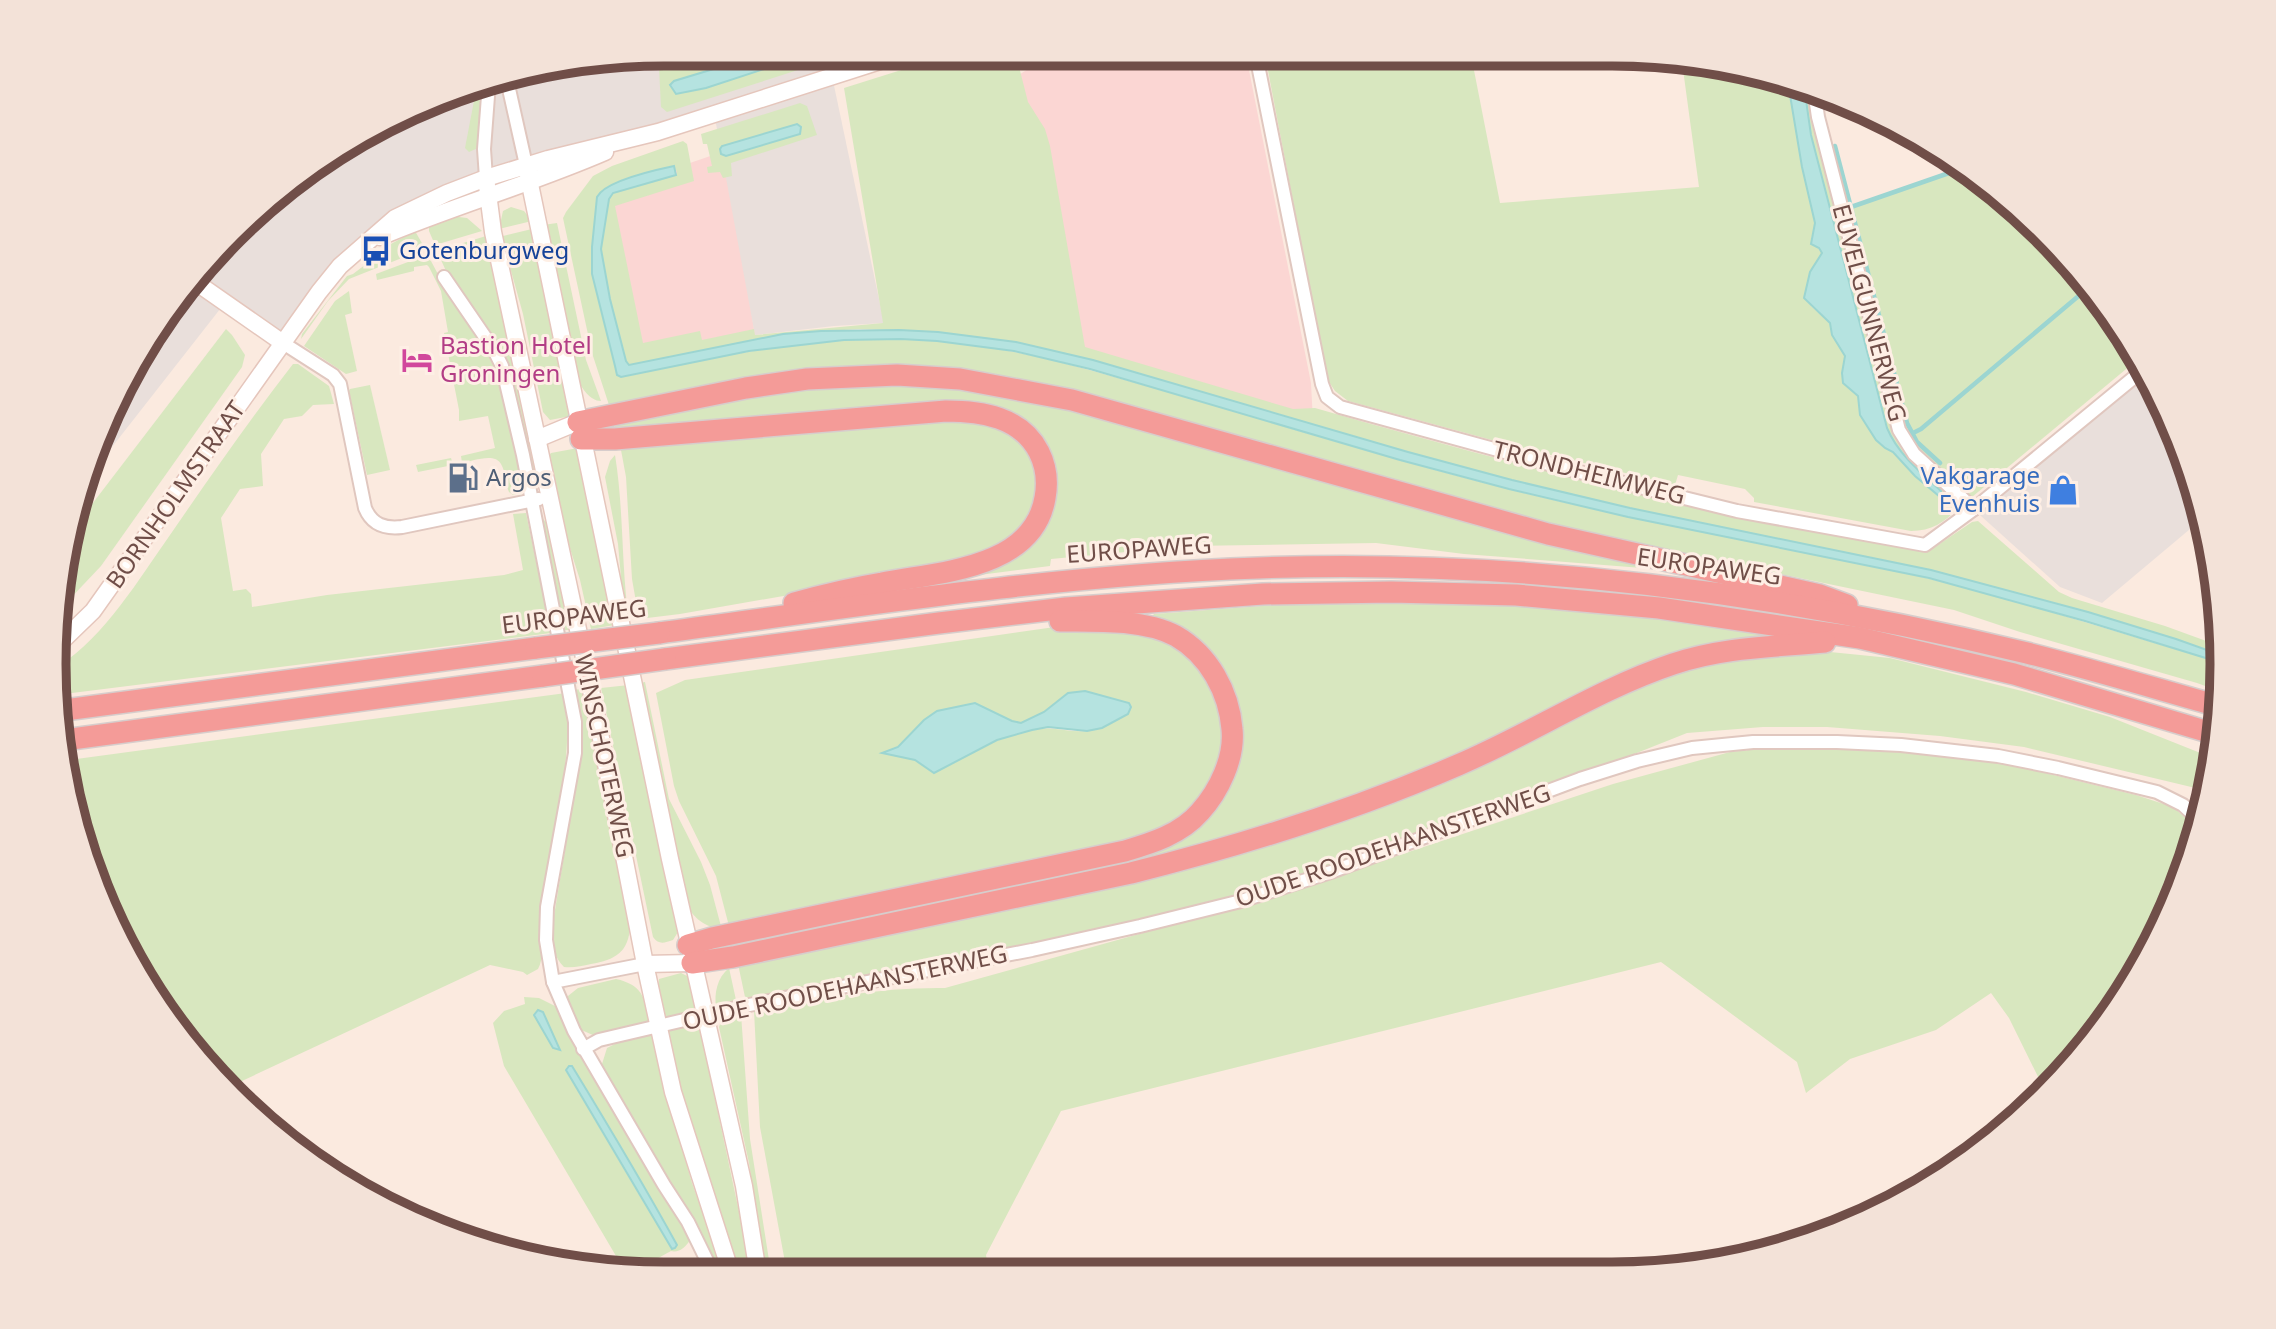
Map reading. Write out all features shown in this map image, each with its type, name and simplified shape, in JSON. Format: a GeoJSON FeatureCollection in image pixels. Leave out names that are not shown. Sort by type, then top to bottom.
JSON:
{"type":"FeatureCollection","features":[{"type":"Feature","properties":{"kind":"highway"},"geometry":{"type":"LineString","coordinates":[[580,430],[746,388],[807,379],[897,375],[960,379],[1072,400],[1548,534],[1820,595],[1912,628]]}},
{"type":"Feature","properties":{"kind":"highway"},"geometry":{"type":"LineString","coordinates":[[580,430],[615,439],[963,411],[1006,421],[1025,433],[1038,451],[1046,473],[1047,488],[1042,513],[1036,525],[1020,543],[997,557],[970,566],[829,594],[703,627]]}},
{"type":"Feature","properties":{"kind":"highway","name":"EUROPAWEG"},"geometry":{"type":"LineString","coordinates":[[69,709],[985,590],[1120,575],[1260,568],[1397,568],[1519,572],[1659,585],[1783,603],[1912,628],[2025,653],[2208,703]]}},
{"type":"Feature","properties":{"kind":"highway","name":"EUROPAWEG"},"geometry":{"type":"LineString","coordinates":[[72,739],[1066,608],[1263,594],[1391,592],[1516,595],[1647,607],[1860,638],[2014,674],[2205,731]]}},
{"type":"Feature","properties":{"kind":"highway"},"geometry":{"type":"LineString","coordinates":[[690,954],[712,938],[1125,851],[1171,834],[1199,814],[1218,789],[1228,759],[1233,730],[1225,701],[1219,680],[1203,658],[1175,636],[1131,622],[939,623]]}},
{"type":"Feature","properties":{"kind":"highway"},"geometry":{"type":"LineString","coordinates":[[690,954],[733,957],[1193,858],[1343,811],[1420,781],[1497,748],[1623,684],[1675,663],[1742,648],[1860,638]]}},
{"type":"Feature","properties":{"kind":"street"},"geometry":{"type":"LineString","coordinates":[[636,138],[864,66]]}},
{"type":"Feature","properties":{"kind":"street","name":"TRONDHEIMWEG"},"geometry":{"type":"LineString","coordinates":[[1258,66],[1322,384],[1326,397],[1340,407],[1567,469],[1737,511],[1925,545],[1974,509],[2135,377]]}},
{"type":"Feature","properties":{"kind":"street"},"geometry":{"type":"LineString","coordinates":[[509,87],[526,165]]}},
{"type":"Feature","properties":{"kind":"street"},"geometry":{"type":"LineString","coordinates":[[486,178],[484,149],[488,93]]}},
{"type":"Feature","properties":{"kind":"street","name":"EUVELGUNNERWEG"},"geometry":{"type":"LineString","coordinates":[[1816,103],[1899,430],[1914,454],[1974,509]]}},
{"type":"Feature","properties":{"kind":"street","name":"BORNHOLMSTRAAT"},"geometry":{"type":"LineString","coordinates":[[67,636],[93,611],[340,266],[395,218],[415,207],[526,165],[636,138]]}},
{"type":"Feature","properties":{"kind":"street","name":"BORNHOLMSTRAAT"},"geometry":{"type":"LineString","coordinates":[[368,242],[431,216],[530,182],[636,138]]}},
{"type":"Feature","properties":{"kind":"street","name":"WINSCHOTERWEG"},"geometry":{"type":"LineString","coordinates":[[526,165],[690,954],[744,1186],[756,1262]]}},
{"type":"Feature","properties":{"kind":"street","name":"WINSCHOTERWEG"},"geometry":{"type":"LineString","coordinates":[[486,178],[493,232],[673,1091],[727,1262]]}},
{"type":"Feature","properties":{"kind":"street","name":"WINSCHOTERWEG"},"geometry":{"type":"LineString","coordinates":[[444,278],[494,349],[502,366],[532,500],[572,705],[576,735],[547,907],[546,940],[553,982],[583,1049],[688,1222],[708,1262]]}},
{"type":"Feature","properties":{"kind":"street"},"geometry":{"type":"LineString","coordinates":[[202,286],[333,374],[340,384],[365,508],[376,523],[388,527],[402,527],[550,497]]}},
{"type":"Feature","properties":{"kind":"street"},"geometry":{"type":"LineString","coordinates":[[537,439],[580,430]]}},
{"type":"Feature","properties":{"kind":"street","name":"OUDE ROODEHAANSTERWEG"},"geometry":{"type":"LineString","coordinates":[[583,1049],[599,1040],[744,1006],[1032,950],[1241,901],[1331,872],[1591,775],[1665,754],[1720,744],[1837,742],[1998,756],[2157,792],[2191,813]]}},
{"type":"Feature","properties":{"kind":"street"},"geometry":{"type":"LineString","coordinates":[[553,982],[690,954]]}},
{"type":"Feature","properties":{"kind":"shaded area"},"geometry":{"type":"Polygon","coordinates":[[[664,66],[863,66],[832,76],[884,323],[755,335],[714,113],[484,186],[348,249],[282,344],[224,304],[103,458],[128,400],[147,365],[167,332],[215,270],[270,215],[300,190],[332,167],[400,128],[472,98],[548,78],[586,72],[664,66]]]}},
{"type":"Feature","properties":{"kind":"shaded area"},"geometry":{"type":"Polygon","coordinates":[[[1033,66],[1248,66],[1311,383],[1313,421],[1068,348],[1014,78],[1033,66]]]}},
{"type":"Feature","properties":{"kind":"shaded area"},"geometry":{"type":"Polygon","coordinates":[[[725,151],[755,335],[623,374],[611,190],[725,151]]]}},
{"type":"Feature","properties":{"kind":"shaded area"},"geometry":{"type":"Polygon","coordinates":[[[2133,373],[2164,436],[2178,472],[2193,527],[2102,603],[2060,587],[1971,507],[2133,373]]]}},
{"type":"Feature","properties":{"kind":"green space"},"geometry":{"type":"Polygon","coordinates":[[[723,66],[674,81],[706,88],[773,66],[811,66],[667,112],[661,107],[659,68],[723,66]]]}},
{"type":"Feature","properties":{"kind":"green space"},"geometry":{"type":"Polygon","coordinates":[[[914,66],[1019,66],[1028,102],[1045,129],[1050,146],[1085,347],[1293,409],[1315,408],[1614,488],[1841,536],[1917,550],[1932,549],[1972,522],[1978,521],[2059,592],[2209,642],[2209,651],[2088,612],[1931,570],[1630,508],[1512,480],[1092,360],[1016,342],[938,332],[859,329],[783,334],[629,365],[610,299],[601,249],[609,198],[613,193],[676,175],[674,166],[635,176],[597,197],[592,247],[618,376],[765,349],[832,341],[937,341],[1008,351],[1111,376],[1512,490],[1616,514],[1826,555],[2003,598],[2210,659],[2209,687],[1954,610],[1554,527],[977,375],[609,405],[592,353],[563,218],[593,176],[612,166],[683,141],[687,144],[694,181],[615,206],[643,343],[700,331],[702,340],[754,329],[755,335],[883,323],[844,88],[914,66]]]}},
{"type":"Feature","properties":{"kind":"green space"},"geometry":{"type":"Polygon","coordinates":[[[1267,66],[1473,66],[1500,203],[1699,187],[1683,71],[1728,78],[1790,94],[1815,223],[1811,240],[1822,253],[1813,267],[1811,306],[1830,323],[1832,335],[1845,356],[1843,368],[1848,388],[1858,396],[1860,415],[1876,440],[1893,452],[1938,496],[1893,442],[1887,428],[1811,135],[1806,99],[1811,101],[1831,192],[1892,426],[1906,453],[1947,491],[1959,507],[1938,525],[1911,531],[1754,502],[1754,498],[1745,489],[1678,475],[1675,485],[1510,445],[1348,401],[1335,391],[1327,379],[1267,66]]]}},
{"type":"Feature","properties":{"kind":"green space"},"geometry":{"type":"Polygon","coordinates":[[[481,95],[478,148],[469,152],[465,148],[475,97],[481,95]]]}},
{"type":"Feature","properties":{"kind":"green space"},"geometry":{"type":"Polygon","coordinates":[[[800,103],[807,106],[817,135],[731,163],[732,176],[723,178],[720,172],[708,173],[707,167],[712,166],[707,144],[703,144],[701,134],[800,103]]]}},
{"type":"Feature","properties":{"kind":"green space"},"geometry":{"type":"Polygon","coordinates":[[[1950,172],[2006,215],[2061,270],[2109,332],[2129,366],[1972,497],[1914,445],[1902,421],[1848,209],[1950,172]]]}},
{"type":"Feature","properties":{"kind":"green space"},"geometry":{"type":"Polygon","coordinates":[[[511,207],[524,211],[532,221],[499,229],[503,211],[511,207]]]}},
{"type":"Feature","properties":{"kind":"green space"},"geometry":{"type":"Polygon","coordinates":[[[451,216],[467,218],[482,231],[435,245],[429,224],[451,216]]]}},
{"type":"Feature","properties":{"kind":"green space"},"geometry":{"type":"Polygon","coordinates":[[[557,223],[586,360],[601,401],[590,396],[577,379],[543,225],[557,223]]]}},
{"type":"Feature","properties":{"kind":"green space"},"geometry":{"type":"Polygon","coordinates":[[[532,229],[571,416],[550,420],[543,412],[523,314],[503,242],[503,236],[532,229]]]}},
{"type":"Feature","properties":{"kind":"green space"},"geometry":{"type":"Polygon","coordinates":[[[415,231],[423,245],[422,250],[349,279],[328,301],[301,339],[302,334],[347,276],[378,255],[376,252],[415,231]]]}},
{"type":"Feature","properties":{"kind":"green space"},"geometry":{"type":"Polygon","coordinates":[[[486,236],[513,352],[535,467],[534,484],[506,359],[490,331],[446,271],[437,251],[486,236]]]}},
{"type":"Feature","properties":{"kind":"green space"},"geometry":{"type":"Polygon","coordinates":[[[424,256],[431,261],[491,351],[514,443],[523,491],[521,495],[509,492],[503,467],[498,460],[483,458],[462,463],[461,456],[495,448],[488,416],[459,421],[444,333],[448,332],[441,291],[429,267],[414,267],[414,271],[377,280],[376,274],[424,256]]]}},
{"type":"Feature","properties":{"kind":"green space"},"geometry":{"type":"Polygon","coordinates":[[[349,291],[352,313],[345,315],[357,371],[346,374],[304,346],[335,301],[349,291]]]}},
{"type":"Feature","properties":{"kind":"green space"},"geometry":{"type":"Polygon","coordinates":[[[226,329],[245,355],[242,367],[101,566],[71,598],[87,511],[226,329]]]}},
{"type":"Feature","properties":{"kind":"green space"},"geometry":{"type":"Polygon","coordinates":[[[293,364],[298,364],[329,386],[334,404],[313,405],[302,416],[284,419],[261,454],[263,486],[240,489],[221,518],[233,591],[246,589],[251,594],[252,607],[327,595],[504,575],[523,570],[513,514],[526,513],[551,633],[67,694],[66,661],[91,639],[120,606],[293,364]]]}},
{"type":"Feature","properties":{"kind":"green space"},"geometry":{"type":"Polygon","coordinates":[[[911,381],[1055,404],[1655,569],[1464,554],[1376,543],[1190,546],[1051,559],[1050,566],[933,581],[1030,547],[1045,528],[1055,499],[1014,415],[616,432],[614,421],[771,389],[911,381]]]}},
{"type":"Feature","properties":{"kind":"green space"},"geometry":{"type":"Polygon","coordinates":[[[370,385],[390,470],[367,475],[349,391],[370,385]]]}},
{"type":"Feature","properties":{"kind":"green space"},"geometry":{"type":"Polygon","coordinates":[[[947,417],[992,423],[1025,445],[1040,482],[1029,523],[982,558],[881,579],[639,619],[632,579],[626,477],[621,450],[623,447],[947,417]]]}},
{"type":"Feature","properties":{"kind":"green space"},"geometry":{"type":"Polygon","coordinates":[[[578,448],[615,625],[591,629],[580,580],[555,501],[547,458],[551,453],[578,448]]]}},
{"type":"Feature","properties":{"kind":"green space"},"geometry":{"type":"Polygon","coordinates":[[[615,455],[629,621],[625,621],[618,544],[605,477],[615,455]]]}},
{"type":"Feature","properties":{"kind":"green space"},"geometry":{"type":"Polygon","coordinates":[[[451,458],[453,465],[418,472],[416,465],[451,458]]]}},
{"type":"Feature","properties":{"kind":"green space"},"geometry":{"type":"Polygon","coordinates":[[[540,516],[549,525],[569,630],[562,630],[540,516]]]}},
{"type":"Feature","properties":{"kind":"green space"},"geometry":{"type":"Polygon","coordinates":[[[1316,602],[1506,603],[1622,612],[1808,637],[1750,641],[1482,748],[1224,843],[734,949],[732,941],[1157,849],[1242,748],[1243,730],[1234,691],[1150,619],[1154,614],[1316,602]]]}},
{"type":"Feature","properties":{"kind":"green space"},"geometry":{"type":"Polygon","coordinates":[[[1069,625],[1122,627],[1165,641],[1198,665],[1209,681],[1226,731],[1219,768],[1192,809],[1152,835],[730,930],[716,876],[674,786],[656,693],[685,680],[1069,625]],[[1085,691],[1068,693],[1044,712],[1022,723],[975,703],[910,736],[898,747],[884,753],[915,760],[934,773],[982,747],[1021,732],[1041,728],[1088,731],[1098,728],[1128,714],[1128,703],[1085,691]]]}},
{"type":"Feature","properties":{"kind":"green space"},"geometry":{"type":"Polygon","coordinates":[[[1820,651],[1890,658],[2026,692],[2110,717],[2202,754],[2196,788],[2024,747],[1940,736],[1827,727],[1763,727],[1687,733],[1333,867],[1176,914],[755,1003],[745,997],[738,964],[1169,870],[1707,660],[1820,651]]]}},
{"type":"Feature","properties":{"kind":"green space"},"geometry":{"type":"Polygon","coordinates":[[[645,682],[669,799],[701,862],[722,930],[701,922],[686,904],[640,683],[645,682]]]}},
{"type":"Feature","properties":{"kind":"green space"},"geometry":{"type":"Polygon","coordinates":[[[629,685],[678,932],[673,940],[664,942],[653,937],[601,688],[629,685]]]}},
{"type":"Feature","properties":{"kind":"green space"},"geometry":{"type":"Polygon","coordinates":[[[584,688],[630,926],[624,948],[614,957],[578,967],[564,967],[555,952],[553,922],[581,753],[580,719],[575,690],[584,688]]]}},
{"type":"Feature","properties":{"kind":"green space"},"geometry":{"type":"Polygon","coordinates":[[[566,693],[567,749],[541,917],[542,957],[538,969],[527,975],[490,965],[238,1083],[190,1029],[167,997],[128,929],[98,857],[75,759],[566,693]]]}},
{"type":"Feature","properties":{"kind":"green space"},"geometry":{"type":"Polygon","coordinates":[[[1768,748],[1907,750],[2004,763],[2136,795],[2173,807],[2188,821],[2164,893],[2129,964],[2086,1029],[2040,1081],[2009,1018],[1991,993],[1936,1030],[1850,1059],[1806,1093],[1797,1062],[1661,962],[1061,1111],[986,1255],[987,1262],[785,1262],[760,1127],[754,1011],[873,992],[945,988],[1279,895],[1613,784],[1730,752],[1768,748]]]}},
{"type":"Feature","properties":{"kind":"green space"},"geometry":{"type":"Polygon","coordinates":[[[729,968],[736,1000],[734,1005],[716,1008],[717,986],[729,968]]]}},
{"type":"Feature","properties":{"kind":"green space"},"geometry":{"type":"Polygon","coordinates":[[[681,973],[689,977],[697,1011],[664,1022],[658,993],[659,979],[681,973]]]}},
{"type":"Feature","properties":{"kind":"green space"},"geometry":{"type":"Polygon","coordinates":[[[616,979],[632,985],[642,995],[651,1024],[595,1036],[577,1028],[567,1003],[568,996],[578,988],[616,979]]]}},
{"type":"Feature","properties":{"kind":"green space"},"geometry":{"type":"Polygon","coordinates":[[[524,997],[539,998],[555,1006],[690,1240],[682,1249],[671,1251],[651,1262],[623,1261],[616,1256],[504,1066],[493,1023],[504,1011],[525,1004],[524,997]],[[567,1067],[566,1071],[647,1208],[677,1245],[595,1103],[567,1067]]]}},
{"type":"Feature","properties":{"kind":"green space"},"geometry":{"type":"Polygon","coordinates":[[[741,1014],[750,1139],[769,1262],[763,1262],[749,1163],[719,1027],[722,1019],[741,1014]]]}},
{"type":"Feature","properties":{"kind":"green space"},"geometry":{"type":"Polygon","coordinates":[[[699,1025],[750,1262],[734,1262],[681,1093],[667,1035],[671,1029],[699,1025]]]}},
{"type":"Feature","properties":{"kind":"green space"},"geometry":{"type":"Polygon","coordinates":[[[654,1033],[669,1103],[692,1183],[720,1262],[714,1262],[697,1229],[605,1075],[602,1064],[607,1048],[623,1040],[654,1033]]]}},
{"type":"Feature","properties":{"kind":"water"},"geometry":{"type":"Polygon","coordinates":[[[723,66],[773,66],[706,88],[676,94],[670,85],[674,81],[723,66]]]}},
{"type":"Feature","properties":{"kind":"water"},"geometry":{"type":"Polygon","coordinates":[[[1790,94],[1806,99],[1811,135],[1887,428],[1903,454],[1941,491],[1939,496],[1915,476],[1893,452],[1876,440],[1860,415],[1858,396],[1843,383],[1845,356],[1832,335],[1830,323],[1804,298],[1810,272],[1822,253],[1811,244],[1815,223],[1790,94]]]}},
{"type":"Feature","properties":{"kind":"water"},"geometry":{"type":"Polygon","coordinates":[[[797,124],[801,127],[800,134],[726,156],[721,154],[722,146],[797,124]]]}},
{"type":"Feature","properties":{"kind":"water"},"geometry":{"type":"Polygon","coordinates":[[[674,166],[676,175],[613,193],[609,199],[601,249],[610,299],[629,365],[783,334],[821,331],[938,332],[1016,342],[1093,360],[1512,480],[1630,508],[1931,570],[2088,612],[2176,639],[2209,651],[2210,659],[1929,578],[1628,517],[1509,489],[1400,460],[1090,369],[1014,351],[937,341],[844,340],[749,351],[621,377],[617,375],[592,274],[597,197],[610,186],[643,173],[674,166]]]}},
{"type":"Feature","properties":{"kind":"water"},"geometry":{"type":"Polygon","coordinates":[[[1085,691],[1129,703],[1131,707],[1128,714],[1102,728],[1087,731],[1048,727],[997,740],[934,773],[915,760],[882,753],[898,747],[924,720],[937,711],[975,703],[1021,723],[1044,712],[1068,693],[1085,691]]]}},
{"type":"Feature","properties":{"kind":"water"},"geometry":{"type":"Polygon","coordinates":[[[538,1010],[543,1012],[560,1050],[553,1048],[534,1015],[538,1010]]]}},
{"type":"Feature","properties":{"kind":"water"},"geometry":{"type":"Polygon","coordinates":[[[572,1066],[639,1178],[677,1245],[675,1248],[672,1249],[566,1070],[572,1066]]]}},
{"type":"Feature","properties":{"kind":"waterway"},"geometry":{"type":"LineString","coordinates":[[1835,146],[1907,423],[1917,442],[1940,463]]}},
{"type":"Feature","properties":{"kind":"waterway"},"geometry":{"type":"LineString","coordinates":[[1851,207],[1949,173]]}},
{"type":"Feature","properties":{"kind":"waterway"},"geometry":{"type":"LineString","coordinates":[[1913,433],[2081,294]]}},
{"type":"Feature","properties":{"kind":"place","name":"Gotenburgweg"},"geometry":{"type":"Point","coordinates":[376,251]}},
{"type":"Feature","properties":{"kind":"place","name":"Bastion Hotel Groningen"},"geometry":{"type":"Point","coordinates":[417,360]}},
{"type":"Feature","properties":{"kind":"place","name":"Argos"},"geometry":{"type":"Point","coordinates":[463,478]}},
{"type":"Feature","properties":{"kind":"place","name":"Vakgarage Evenhuis"},"geometry":{"type":"Point","coordinates":[2063,490]}}]}
